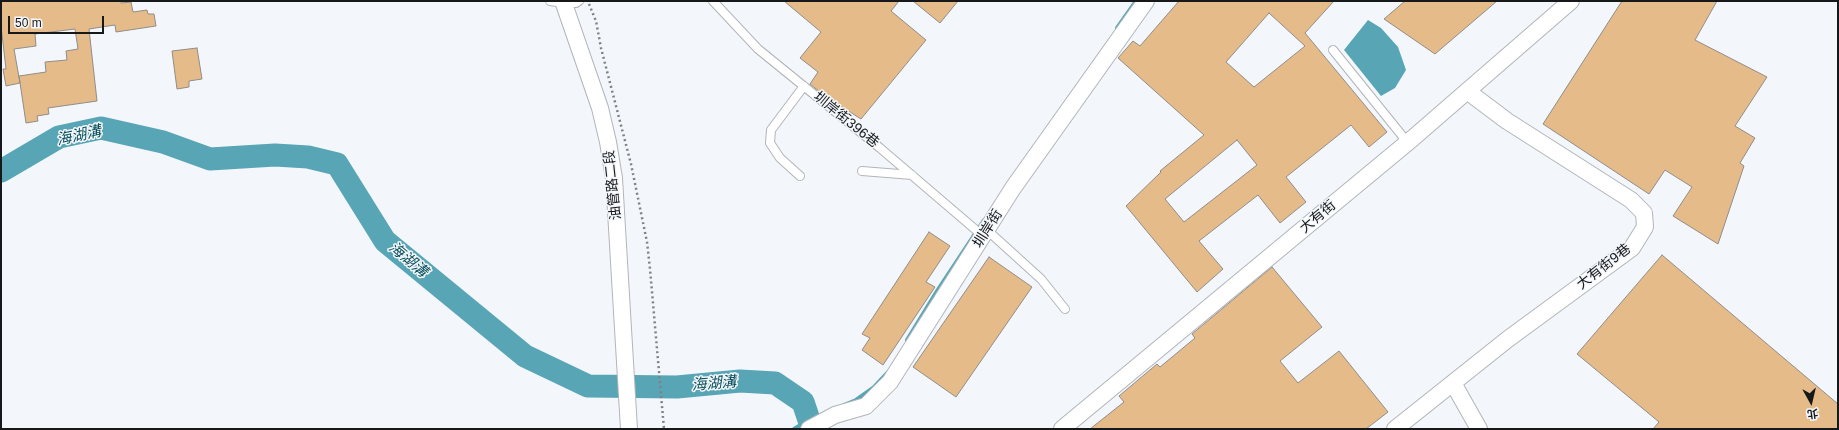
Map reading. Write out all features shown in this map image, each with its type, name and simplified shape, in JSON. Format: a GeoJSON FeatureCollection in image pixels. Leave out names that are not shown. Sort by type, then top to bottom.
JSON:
{"type":"FeatureCollection","features":[{"type":"Feature","properties":{"kind":"street","name":"圳岸街"},"geometry":{"type":"LineString","coordinates":[[809,429],[835,415],[866,406],[890,382],[1013,188],[1146,1]]}},
{"type":"Feature","properties":{"kind":"street","name":"大有街"},"geometry":{"type":"LineString","coordinates":[[1062,429],[1408,143],[1571,1]]}},
{"type":"Feature","properties":{"kind":"street","name":"油管路二段"},"geometry":{"type":"LineString","coordinates":[[564,2],[600,108],[614,178],[629,429]]}},
{"type":"Feature","properties":{"kind":"street","name":"大有街9巷"},"geometry":{"type":"LineString","coordinates":[[1396,429],[1508,339],[1632,248],[1645,227],[1644,213],[1631,200],[1507,121],[1466,91]]}},
{"type":"Feature","properties":{"kind":"street"},"geometry":{"type":"LineString","coordinates":[[1452,383],[1479,429]]}},
{"type":"Feature","properties":{"kind":"lane","name":"圳岸街396巷"},"geometry":{"type":"LineString","coordinates":[[713,1],[758,49],[912,175],[970,225],[984,234],[1041,279],[1065,309]]}},
{"type":"Feature","properties":{"kind":"lane"},"geometry":{"type":"LineString","coordinates":[[1332,50],[1408,143]]}},
{"type":"Feature","properties":{"kind":"lane"},"geometry":{"type":"LineString","coordinates":[[800,176],[780,158],[770,143],[770,130],[804,86]]}},
{"type":"Feature","properties":{"kind":"lane"},"geometry":{"type":"LineString","coordinates":[[862,171],[912,175]]}},
{"type":"Feature","properties":{"kind":"path"},"geometry":{"type":"LineString","coordinates":[[588,1],[596,21],[637,187],[650,269],[664,429]]}},
{"type":"Feature","properties":{"kind":"water"},"geometry":{"type":"Polygon","coordinates":[[[1368,20],[1381,28],[1398,47],[1406,70],[1395,88],[1381,96],[1344,50],[1368,20]]]}},
{"type":"Feature","properties":{"kind":"building"},"geometry":{"type":"Polygon","coordinates":[[[1,1],[131,2],[133,12],[147,10],[148,14],[154,14],[156,26],[116,32],[115,25],[89,29],[97,101],[48,108],[49,114],[37,116],[38,121],[26,123],[19,76],[46,72],[45,62],[67,60],[66,51],[78,49],[75,29],[35,34],[36,46],[14,49],[20,83],[6,86],[3,69],[6,69],[1,26],[1,1]]]}},
{"type":"Feature","properties":{"kind":"building"},"geometry":{"type":"Polygon","coordinates":[[[784,1],[899,1],[891,11],[926,40],[861,119],[826,97],[810,84],[818,72],[800,58],[821,32],[784,1]]]}},
{"type":"Feature","properties":{"kind":"building"},"geometry":{"type":"Polygon","coordinates":[[[913,1],[958,1],[940,23],[913,1]]]}},
{"type":"Feature","properties":{"kind":"building"},"geometry":{"type":"Polygon","coordinates":[[[1179,1],[1334,1],[1305,33],[1387,132],[1369,147],[1351,125],[1286,177],[1306,202],[1280,223],[1258,195],[1199,241],[1223,269],[1197,292],[1126,206],[1161,172],[1160,171],[1204,135],[1118,58],[1133,41],[1140,46],[1179,1]],[[1269,13],[1226,62],[1254,87],[1305,46],[1269,13]],[[1237,140],[1165,199],[1184,222],[1257,165],[1237,140]]]}},
{"type":"Feature","properties":{"kind":"building"},"geometry":{"type":"Polygon","coordinates":[[[1405,1],[1497,1],[1435,54],[1384,19],[1405,1]]]}},
{"type":"Feature","properties":{"kind":"building"},"geometry":{"type":"Polygon","coordinates":[[[1622,1],[1717,1],[1695,40],[1767,77],[1735,126],[1755,138],[1740,163],[1744,166],[1718,244],[1673,216],[1692,187],[1665,170],[1649,194],[1543,124],[1622,1]]]}},
{"type":"Feature","properties":{"kind":"building"},"geometry":{"type":"Polygon","coordinates":[[[197,48],[202,79],[189,81],[189,87],[177,89],[172,51],[197,48]]]}},
{"type":"Feature","properties":{"kind":"building"},"geometry":{"type":"Polygon","coordinates":[[[929,232],[950,246],[926,282],[935,287],[883,365],[862,350],[870,338],[862,334],[929,232]]]}},
{"type":"Feature","properties":{"kind":"building"},"geometry":{"type":"Polygon","coordinates":[[[1662,255],[1838,404],[1838,429],[1653,429],[1659,422],[1577,354],[1662,255]]]}},
{"type":"Feature","properties":{"kind":"building"},"geometry":{"type":"Polygon","coordinates":[[[989,257],[1032,287],[956,397],[913,367],[989,257]]]}},
{"type":"Feature","properties":{"kind":"building"},"geometry":{"type":"Polygon","coordinates":[[[1272,267],[1322,327],[1280,361],[1298,383],[1339,351],[1388,412],[1366,429],[1090,429],[1124,402],[1119,396],[1157,364],[1160,367],[1195,338],[1192,334],[1272,267]]]}},
{"type":"Feature","properties":{"kind":"waterway"},"geometry":{"type":"LineString","coordinates":[[1117,28],[1136,1]]}},
{"type":"Feature","properties":{"kind":"waterway","name":"海湖溝"},"geometry":{"type":"LineString","coordinates":[[1,171],[59,137],[101,128],[163,142],[210,159],[275,155],[308,157],[337,164],[385,241],[525,356],[588,386],[677,387],[740,381],[775,383],[803,402],[812,429]]}},
{"type":"Feature","properties":{"kind":"waterway"},"geometry":{"type":"LineString","coordinates":[[907,340],[937,291],[984,220]]}},
{"type":"Feature","properties":{"kind":"waterway"},"geometry":{"type":"LineString","coordinates":[[844,405],[856,400],[873,388],[888,372]]}},
{"type":"Feature","properties":{"kind":"waterway"},"geometry":{"type":"LineString","coordinates":[[794,429],[807,421]]}}]}
